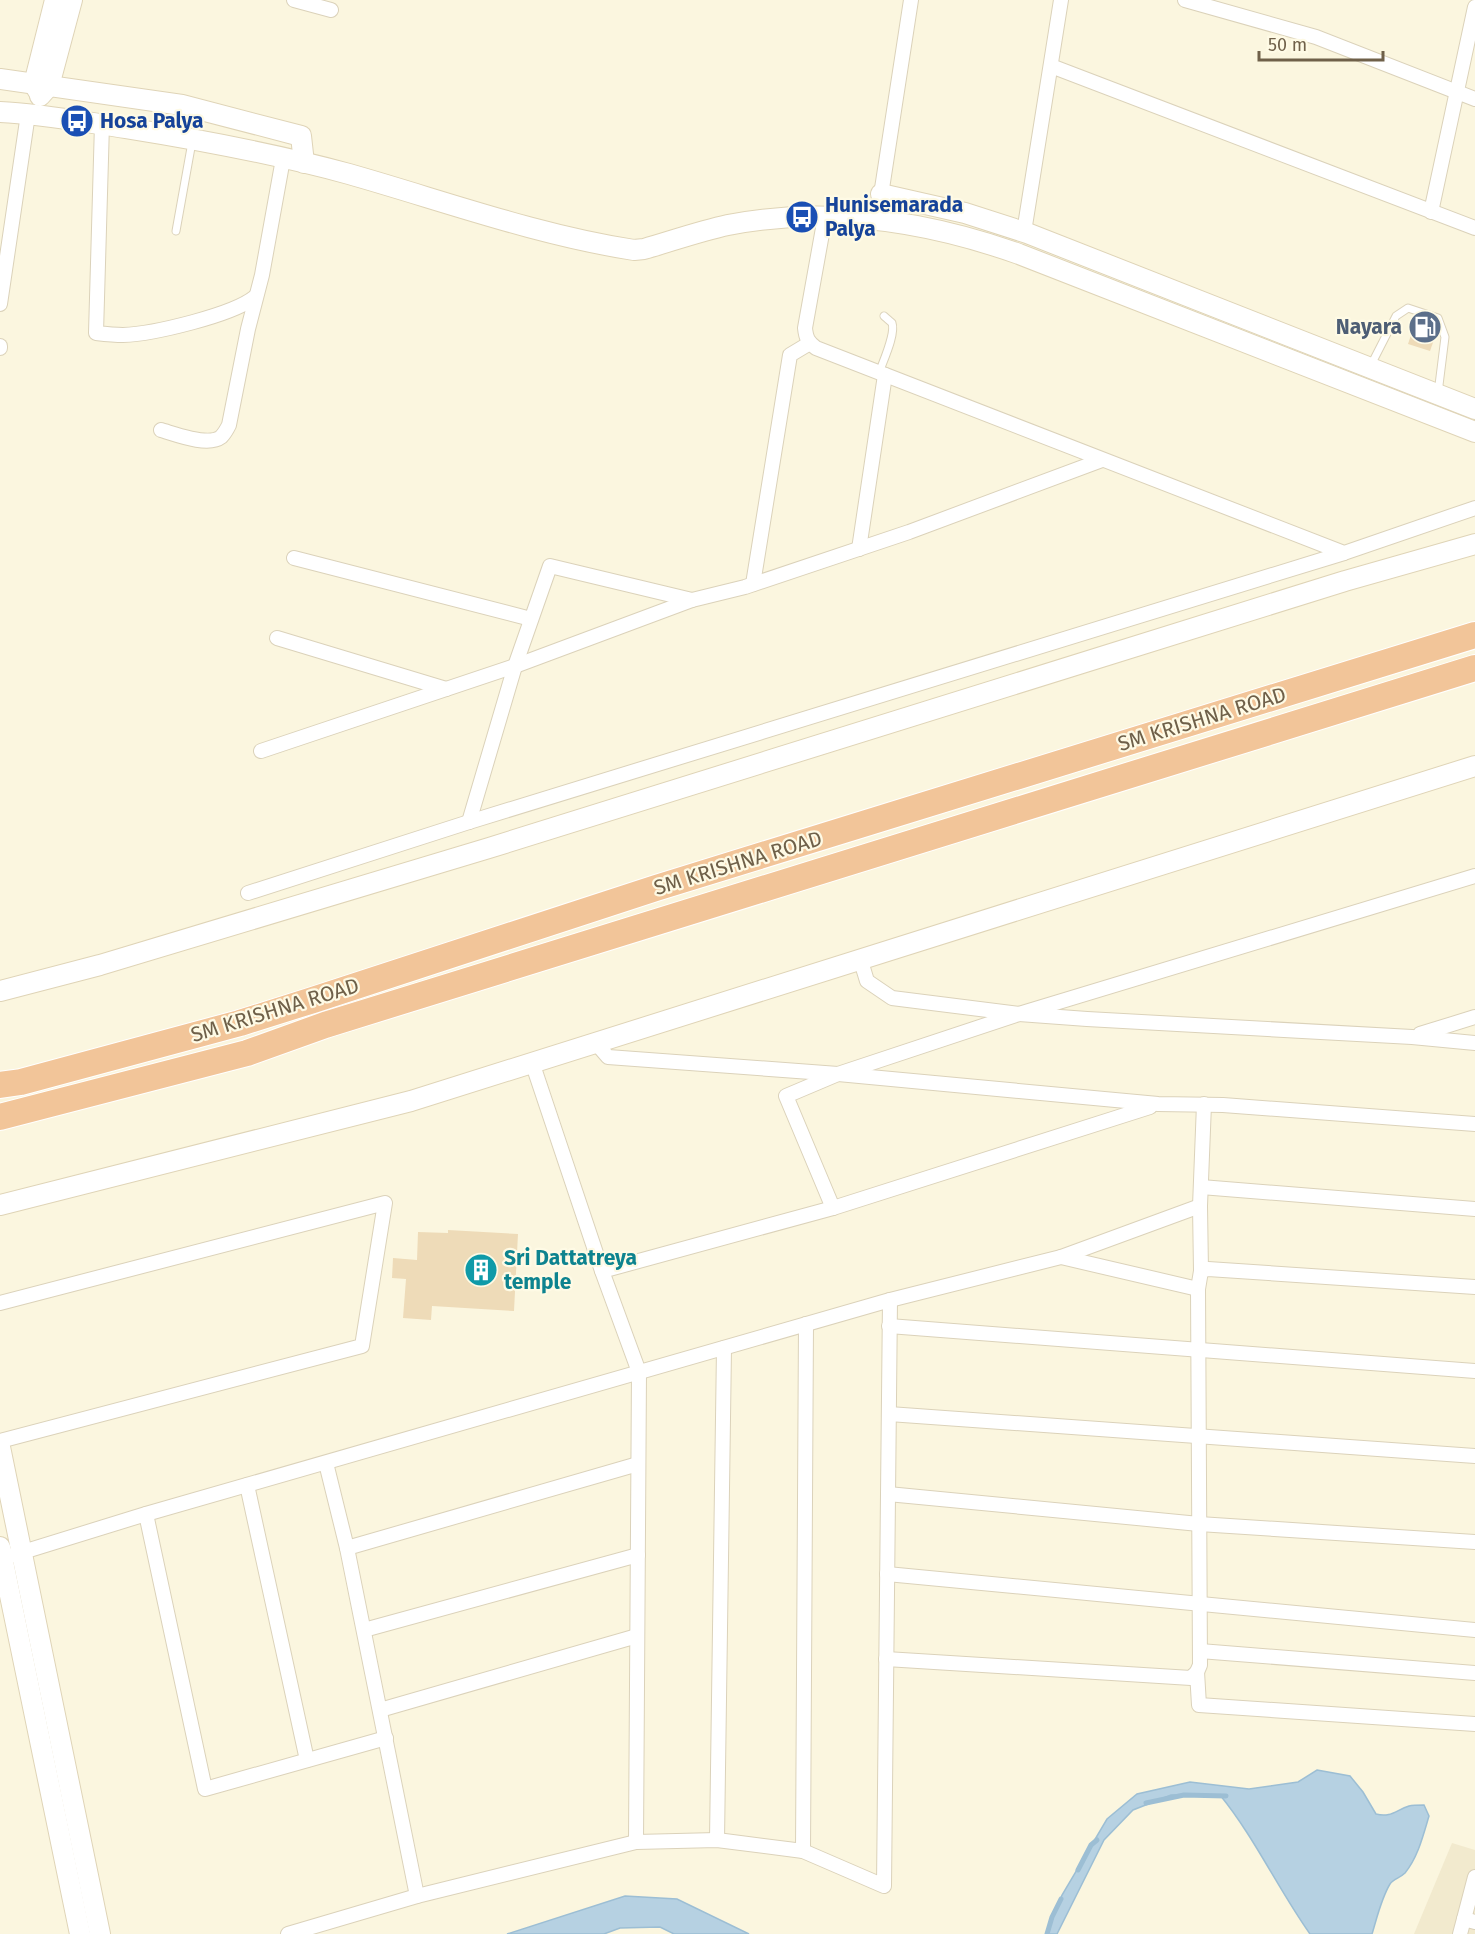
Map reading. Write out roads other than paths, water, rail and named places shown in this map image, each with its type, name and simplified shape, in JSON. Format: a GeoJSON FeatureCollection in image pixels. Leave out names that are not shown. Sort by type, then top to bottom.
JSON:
{"type":"FeatureCollection","features":[{"type":"Feature","properties":{"kind":"highway","name":"SM KRISHNA ROAD"},"geometry":{"type":"LineString","coordinates":[[0,1085],[240,1023],[656,888],[1475,635]]}},
{"type":"Feature","properties":{"kind":"highway","name":"SM KRISHNA ROAD"},"geometry":{"type":"LineString","coordinates":[[0,1116],[247,1053],[325,1025],[1475,668]]}},
{"type":"Feature","properties":{"kind":"street"},"geometry":{"type":"LineString","coordinates":[[41,88],[55,0]]}},
{"type":"Feature","properties":{"kind":"street"},"geometry":{"type":"LineString","coordinates":[[0,304],[33,114],[72,0]]}},
{"type":"Feature","properties":{"kind":"street"},"geometry":{"type":"LineString","coordinates":[[294,0],[331,10]]}},
{"type":"Feature","properties":{"kind":"street"},"geometry":{"type":"LineString","coordinates":[[877,221],[911,0]]}},
{"type":"Feature","properties":{"kind":"street"},"geometry":{"type":"LineString","coordinates":[[1024,232],[1061,0]]}},
{"type":"Feature","properties":{"kind":"street"},"geometry":{"type":"LineString","coordinates":[[1185,0],[1316,37],[1475,99]]}},
{"type":"Feature","properties":{"kind":"street"},"geometry":{"type":"LineString","coordinates":[[1431,212],[1475,7]]}},
{"type":"Feature","properties":{"kind":"street"},"geometry":{"type":"LineString","coordinates":[[1051,66],[1475,228]]}},
{"type":"Feature","properties":{"kind":"street"},"geometry":{"type":"LineString","coordinates":[[0,79],[41,88],[182,105],[301,136],[304,163]]}},
{"type":"Feature","properties":{"kind":"street"},"geometry":{"type":"LineString","coordinates":[[0,112],[33,114],[192,139],[304,163],[349,174],[518,225],[634,250],[729,225],[802,217],[903,223],[931,228],[990,244],[1475,432]]}},
{"type":"Feature","properties":{"kind":"street"},"geometry":{"type":"LineString","coordinates":[[102,124],[96,333],[124,335],[141,333],[204,319],[237,309],[255,297]]}},
{"type":"Feature","properties":{"kind":"street"},"geometry":{"type":"LineString","coordinates":[[161,430],[205,441],[215,440],[222,436],[229,425],[255,297],[262,275],[283,159]]}},
{"type":"Feature","properties":{"kind":"street"},"geometry":{"type":"LineString","coordinates":[[881,194],[965,213],[1024,232],[1475,409]]}},
{"type":"Feature","properties":{"kind":"street"},"geometry":{"type":"LineString","coordinates":[[825,217],[805,328],[806,336],[816,348],[1344,553]]}},
{"type":"Feature","properties":{"kind":"street"},"geometry":{"type":"LineString","coordinates":[[753,584],[790,355],[810,343]]}},
{"type":"Feature","properties":{"kind":"street"},"geometry":{"type":"LineString","coordinates":[[859,549],[882,374]]}},
{"type":"Feature","properties":{"kind":"street"},"geometry":{"type":"LineString","coordinates":[[261,751],[515,666],[692,600],[753,584],[859,549],[1102,460]]}},
{"type":"Feature","properties":{"kind":"street"},"geometry":{"type":"LineString","coordinates":[[248,893],[469,822],[1344,553],[1475,508]]}},
{"type":"Feature","properties":{"kind":"street"},"geometry":{"type":"LineString","coordinates":[[4,990],[100,964],[489,848],[1345,581],[1475,544]]}},
{"type":"Feature","properties":{"kind":"street"},"geometry":{"type":"LineString","coordinates":[[294,558],[531,619]]}},
{"type":"Feature","properties":{"kind":"street"},"geometry":{"type":"LineString","coordinates":[[469,822],[515,666],[550,566],[692,600]]}},
{"type":"Feature","properties":{"kind":"street"},"geometry":{"type":"LineString","coordinates":[[277,638],[446,689]]}},
{"type":"Feature","properties":{"kind":"street"},"geometry":{"type":"LineString","coordinates":[[0,1205],[411,1101],[1475,766]]}},
{"type":"Feature","properties":{"kind":"street"},"geometry":{"type":"LineString","coordinates":[[833,1208],[786,1096],[838,1074],[1019,1014],[1475,876]]}},
{"type":"Feature","properties":{"kind":"street"},"geometry":{"type":"LineString","coordinates":[[860,958],[867,981],[892,998],[1019,1014],[1412,1037],[1475,1043]]}},
{"type":"Feature","properties":{"kind":"street"},"geometry":{"type":"LineString","coordinates":[[1412,1037],[1475,1017]]}},
{"type":"Feature","properties":{"kind":"street"},"geometry":{"type":"LineString","coordinates":[[595,1042],[608,1057],[838,1074],[1158,1104],[1204,1104],[1475,1124]]}},
{"type":"Feature","properties":{"kind":"street"},"geometry":{"type":"LineString","coordinates":[[532,1062],[602,1271],[639,1372],[636,1842]]}},
{"type":"Feature","properties":{"kind":"street"},"geometry":{"type":"LineString","coordinates":[[602,1271],[833,1208],[1158,1104]]}},
{"type":"Feature","properties":{"kind":"street"},"geometry":{"type":"LineString","coordinates":[[886,1659],[1185,1679],[1191,1678],[1197,1672],[1200,1665],[1198,1288],[1201,1271],[1200,1206],[1204,1104]]}},
{"type":"Feature","properties":{"kind":"street"},"geometry":{"type":"LineString","coordinates":[[1201,1187],[1475,1209]]}},
{"type":"Feature","properties":{"kind":"street"},"geometry":{"type":"LineString","coordinates":[[0,1303],[385,1203],[362,1346],[0,1440]]}},
{"type":"Feature","properties":{"kind":"street"},"geometry":{"type":"LineString","coordinates":[[80,1934],[1,1555],[23,1553],[146,1514],[890,1300],[1061,1257],[1200,1206]]}},
{"type":"Feature","properties":{"kind":"street"},"geometry":{"type":"LineString","coordinates":[[1061,1257],[1198,1288]]}},
{"type":"Feature","properties":{"kind":"street"},"geometry":{"type":"LineString","coordinates":[[1201,1271],[1208,1269],[1475,1287]]}},
{"type":"Feature","properties":{"kind":"street"},"geometry":{"type":"LineString","coordinates":[[288,1934],[417,1896],[636,1842],[717,1840],[804,1851],[884,1886],[890,1300]]}},
{"type":"Feature","properties":{"kind":"street"},"geometry":{"type":"LineString","coordinates":[[804,1851],[806,1324]]}},
{"type":"Feature","properties":{"kind":"street"},"geometry":{"type":"LineString","coordinates":[[890,1326],[1475,1371]]}},
{"type":"Feature","properties":{"kind":"street"},"geometry":{"type":"LineString","coordinates":[[717,1840],[724,1348]]}},
{"type":"Feature","properties":{"kind":"street"},"geometry":{"type":"LineString","coordinates":[[889,1414],[1475,1456]]}},
{"type":"Feature","properties":{"kind":"street"},"geometry":{"type":"LineString","coordinates":[[0,1447],[100,1934]]}},
{"type":"Feature","properties":{"kind":"street"},"geometry":{"type":"LineString","coordinates":[[326,1463],[347,1548],[417,1896]]}},
{"type":"Feature","properties":{"kind":"street"},"geometry":{"type":"LineString","coordinates":[[347,1548],[638,1464]]}},
{"type":"Feature","properties":{"kind":"street"},"geometry":{"type":"LineString","coordinates":[[247,1485],[308,1760]]}},
{"type":"Feature","properties":{"kind":"street"},"geometry":{"type":"LineString","coordinates":[[888,1494],[1199,1524],[1475,1542]]}},
{"type":"Feature","properties":{"kind":"street"},"geometry":{"type":"LineString","coordinates":[[146,1514],[205,1789],[386,1738]]}},
{"type":"Feature","properties":{"kind":"street"},"geometry":{"type":"LineString","coordinates":[[364,1630],[638,1555]]}},
{"type":"Feature","properties":{"kind":"street"},"geometry":{"type":"LineString","coordinates":[[887,1574],[1475,1630]]}},
{"type":"Feature","properties":{"kind":"street"},"geometry":{"type":"LineString","coordinates":[[380,1710],[637,1636]]}},
{"type":"Feature","properties":{"kind":"street"},"geometry":{"type":"LineString","coordinates":[[1200,1651],[1475,1673]]}},
{"type":"Feature","properties":{"kind":"street"},"geometry":{"type":"LineString","coordinates":[[1197,1672],[1199,1705],[1475,1724]]}},
{"type":"Feature","properties":{"kind":"street"},"geometry":{"type":"LineString","coordinates":[[1460,1934],[1469,1921],[1475,1877]]}},
{"type":"Feature","properties":{"kind":"lane"},"geometry":{"type":"LineString","coordinates":[[176,231],[192,139]]}},
{"type":"Feature","properties":{"kind":"lane"},"geometry":{"type":"LineString","coordinates":[[1370,368],[1396,316],[1408,308],[1438,318],[1445,337],[1437,394]]}},
{"type":"Feature","properties":{"kind":"lane"},"geometry":{"type":"LineString","coordinates":[[882,374],[892,327],[891,322],[884,316]]}},
{"type":"Feature","properties":{"kind":"water"},"geometry":{"type":"Polygon","coordinates":[[[1317,1770],[1350,1776],[1376,1814],[1390,1814],[1409,1806],[1424,1805],[1429,1816],[1413,1860],[1405,1873],[1391,1882],[1387,1890],[1372,1934],[1310,1934],[1233,1811],[1220,1795],[1171,1795],[1133,1810],[1104,1840],[1057,1934],[1046,1934],[1062,1895],[1107,1819],[1137,1794],[1190,1782],[1249,1789],[1298,1782],[1317,1770]]]}},
{"type":"Feature","properties":{"kind":"water"},"geometry":{"type":"Polygon","coordinates":[[[625,1896],[677,1899],[749,1934],[674,1934],[660,1927],[620,1928],[604,1934],[507,1934],[625,1896]]]}},
{"type":"Feature","properties":{"kind":"waterway"},"geometry":{"type":"LineString","coordinates":[[1146,1803],[1184,1795],[1226,1796]]}},
{"type":"Feature","properties":{"kind":"waterway"},"geometry":{"type":"LineString","coordinates":[[1078,1870],[1091,1845],[1097,1840]]}},
{"type":"Feature","properties":{"kind":"waterway"},"geometry":{"type":"LineString","coordinates":[[1047,1934],[1061,1899]]}},
{"type":"Feature","properties":{"kind":"place","name":"Hosa Palya"},"geometry":{"type":"Point","coordinates":[77,121]}},
{"type":"Feature","properties":{"kind":"place","name":"Hunisemarada Palya"},"geometry":{"type":"Point","coordinates":[802,217]}},
{"type":"Feature","properties":{"kind":"place","name":"Nayara"},"geometry":{"type":"Point","coordinates":[1425,327]}},
{"type":"Feature","properties":{"kind":"place","name":"Sri Dattatreya temple"},"geometry":{"type":"Point","coordinates":[481,1270]}}]}
